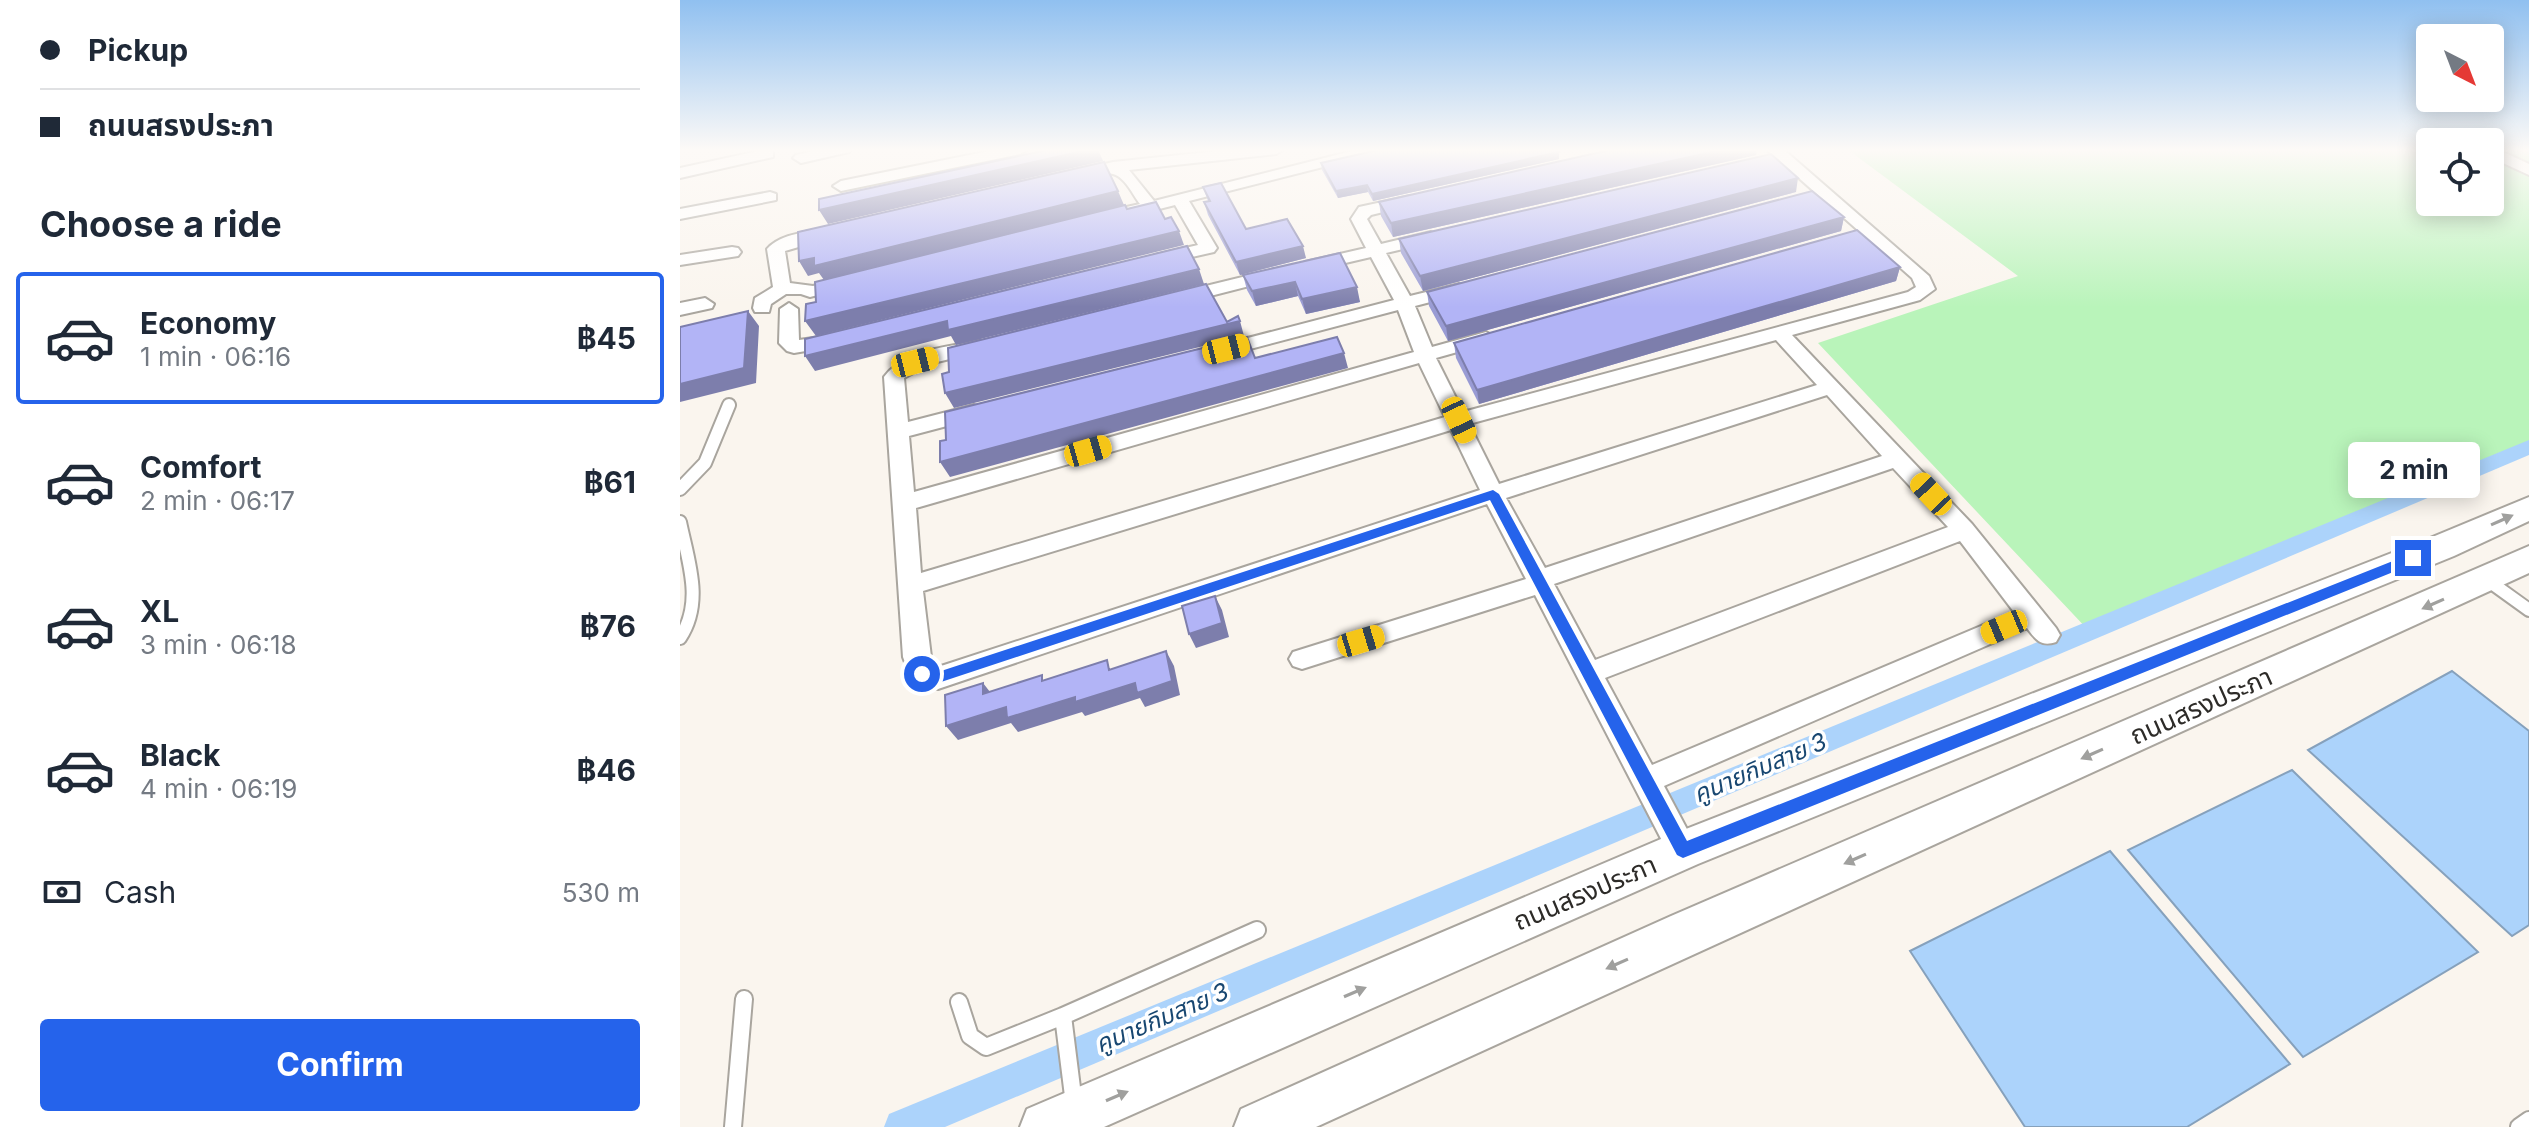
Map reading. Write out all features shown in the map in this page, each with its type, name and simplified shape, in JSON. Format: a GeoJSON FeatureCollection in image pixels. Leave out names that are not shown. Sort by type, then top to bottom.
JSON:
{"type":"FeatureCollection","features":[{"type":"Feature","properties":{"kind":"main road","name":"ถนนสรงประภา"},"geometry":{"type":"LineString","coordinates":[[1064,1107],[1677,839],[2442,547],[2529,508]]}},
{"type":"Feature","properties":{"kind":"main road"},"geometry":{"type":"LineString","coordinates":[[2442,547],[2486,579]]}},
{"type":"Feature","properties":{"kind":"main road","name":"ถนนสรงประภา"},"geometry":{"type":"LineString","coordinates":[[1259,1127],[1701,926],[2529,559]]}},
{"type":"Feature","properties":{"kind":"street"},"geometry":{"type":"LineString","coordinates":[[680,214],[746,202]]}},
{"type":"Feature","properties":{"kind":"street"},"geometry":{"type":"LineString","coordinates":[[1146,202],[1150,207]]}},
{"type":"Feature","properties":{"kind":"street"},"geometry":{"type":"LineString","coordinates":[[1104,218],[1170,202]]}},
{"type":"Feature","properties":{"kind":"street"},"geometry":{"type":"LineString","coordinates":[[1147,263],[1212,254],[1182,202]]}},
{"type":"Feature","properties":{"kind":"street"},"geometry":{"type":"LineString","coordinates":[[1408,202],[1361,214],[1359,219],[1405,304],[1425,355],[1493,494],[1677,839]]}},
{"type":"Feature","properties":{"kind":"street"},"geometry":{"type":"LineString","coordinates":[[911,585],[1459,420],[1914,296],[1926,289],[1920,276],[1862,234],[1825,202]]}},
{"type":"Feature","properties":{"kind":"street"},"geometry":{"type":"LineString","coordinates":[[782,289],[776,249],[784,243],[851,227]]}},
{"type":"Feature","properties":{"kind":"street"},"geometry":{"type":"LineString","coordinates":[[1160,302],[1450,233]]}},
{"type":"Feature","properties":{"kind":"street"},"geometry":{"type":"LineString","coordinates":[[680,260],[732,252]]}},
{"type":"Feature","properties":{"kind":"street"},"geometry":{"type":"LineString","coordinates":[[740,314],[762,308],[777,312],[789,309],[801,304],[810,292],[872,276]]}},
{"type":"Feature","properties":{"kind":"street"},"geometry":{"type":"LineString","coordinates":[[1205,354],[1480,284]]}},
{"type":"Feature","properties":{"kind":"street"},"geometry":{"type":"LineString","coordinates":[[762,308],[762,302],[782,289],[805,288],[810,292]]}},
{"type":"Feature","properties":{"kind":"street"},"geometry":{"type":"LineString","coordinates":[[680,309],[705,304]]}},
{"type":"Feature","properties":{"kind":"street"},"geometry":{"type":"LineString","coordinates":[[789,309],[789,343],[794,347],[860,334]]}},
{"type":"Feature","properties":{"kind":"street"},"geometry":{"type":"LineString","coordinates":[[1648,786],[2040,625],[1964,530],[1778,331]]}},
{"type":"Feature","properties":{"kind":"street"},"geometry":{"type":"LineString","coordinates":[[904,503],[1502,334]]}},
{"type":"Feature","properties":{"kind":"street"},"geometry":{"type":"LineString","coordinates":[[992,343],[915,362],[899,370],[894,377],[916,657],[922,674],[927,678],[938,678],[1493,494],[1831,387]]}},
{"type":"Feature","properties":{"kind":"street"},"geometry":{"type":"LineString","coordinates":[[898,432],[990,408]]}},
{"type":"Feature","properties":{"kind":"street"},"geometry":{"type":"LineString","coordinates":[[1302,659],[1540,582],[1898,458]]}},
{"type":"Feature","properties":{"kind":"street"},"geometry":{"type":"LineString","coordinates":[[1590,673],[1964,530]]}},
{"type":"Feature","properties":{"kind":"lane"},"geometry":{"type":"LineString","coordinates":[[680,489],[689,484],[707,458],[729,405]]}},
{"type":"Feature","properties":{"kind":"lane"},"geometry":{"type":"LineString","coordinates":[[680,522],[694,606],[690,625],[680,638]]}},
{"type":"Feature","properties":{"kind":"lane"},"geometry":{"type":"LineString","coordinates":[[2486,579],[2529,610]]}},
{"type":"Feature","properties":{"kind":"lane"},"geometry":{"type":"LineString","coordinates":[[959,1002],[969,1037],[977,1045],[986,1047],[1257,930]]}},
{"type":"Feature","properties":{"kind":"lane"},"geometry":{"type":"LineString","coordinates":[[733,1127],[744,999]]}},
{"type":"Feature","properties":{"kind":"lane"},"geometry":{"type":"LineString","coordinates":[[1063,1016],[1066,1043],[1064,1107]]}},
{"type":"Feature","properties":{"kind":"lane"},"geometry":{"type":"LineString","coordinates":[[2519,1127],[2529,1120]]}},
{"type":"Feature","properties":{"kind":"green space"},"geometry":{"type":"Polygon","coordinates":[[[1918,202],[2416,202],[2416,216],[2504,216],[2504,202],[2529,202],[2529,447],[2089,631],[1818,343],[2018,276],[1918,202]]]}},
{"type":"Feature","properties":{"kind":"water"},"geometry":{"type":"Polygon","coordinates":[[[2452,671],[2529,731],[2529,925],[2512,936],[2308,750],[2452,671]]]}},
{"type":"Feature","properties":{"kind":"water"},"geometry":{"type":"Polygon","coordinates":[[[2292,770],[2478,952],[2303,1057],[2128,850],[2292,770]]]}},
{"type":"Feature","properties":{"kind":"water"},"geometry":{"type":"Polygon","coordinates":[[[2110,851],[2290,1064],[2187,1127],[2025,1127],[1910,951],[2110,851]]]}},
{"type":"Feature","properties":{"kind":"building"},"geometry":{"type":"Polygon","coordinates":[[[819,202],[857,202],[819,210],[819,202]]]}},
{"type":"Feature","properties":{"kind":"building"},"geometry":{"type":"Polygon","coordinates":[[[931,202],[1075,202],[814,266],[814,258],[799,261],[798,232],[931,202]]]}},
{"type":"Feature","properties":{"kind":"building"},"geometry":{"type":"Polygon","coordinates":[[[1156,202],[1165,219],[1171,217],[1179,231],[805,321],[806,304],[816,302],[815,282],[1125,205],[1127,209],[1156,202]]]}},
{"type":"Feature","properties":{"kind":"building"},"geometry":{"type":"Polygon","coordinates":[[[1204,202],[1231,202],[1246,229],[1287,219],[1303,246],[1236,262],[1204,202]]]}},
{"type":"Feature","properties":{"kind":"building"},"geometry":{"type":"Polygon","coordinates":[[[1381,202],[1488,202],[1391,223],[1381,202]]]}},
{"type":"Feature","properties":{"kind":"building"},"geometry":{"type":"Polygon","coordinates":[[[1563,202],[1707,202],[1420,276],[1399,239],[1563,202]]]}},
{"type":"Feature","properties":{"kind":"building"},"geometry":{"type":"Polygon","coordinates":[[[1772,202],[1825,202],[1844,217],[1446,326],[1427,292],[1772,202]]]}},
{"type":"Feature","properties":{"kind":"building"},"geometry":{"type":"Polygon","coordinates":[[[1857,230],[1900,267],[1477,390],[1454,343],[1857,230]]]}},
{"type":"Feature","properties":{"kind":"building"},"geometry":{"type":"Polygon","coordinates":[[[1187,246],[1199,269],[948,330],[947,321],[805,356],[805,339],[1187,246]]]}},
{"type":"Feature","properties":{"kind":"building"},"geometry":{"type":"Polygon","coordinates":[[[1340,253],[1357,287],[1302,299],[1295,282],[1252,291],[1243,275],[1340,253]]]}},
{"type":"Feature","properties":{"kind":"building"},"geometry":{"type":"Polygon","coordinates":[[[1206,284],[1227,322],[1238,316],[1240,321],[945,393],[942,374],[949,372],[948,348],[1206,284]]]}},
{"type":"Feature","properties":{"kind":"building"},"geometry":{"type":"Polygon","coordinates":[[[748,311],[744,368],[680,384],[680,327],[748,311]]]}},
{"type":"Feature","properties":{"kind":"building"},"geometry":{"type":"Polygon","coordinates":[[[1247,337],[1255,358],[1337,337],[1344,353],[940,462],[940,441],[946,440],[945,412],[1247,337]]]}},
{"type":"Feature","properties":{"kind":"building"},"geometry":{"type":"Polygon","coordinates":[[[1215,596],[1222,623],[1189,634],[1182,606],[1215,596]]]}},
{"type":"Feature","properties":{"kind":"building"},"geometry":{"type":"Polygon","coordinates":[[[1166,651],[1172,681],[1137,693],[1135,683],[1075,702],[1075,697],[1007,718],[1006,707],[946,726],[945,695],[983,683],[983,694],[1042,675],[1042,681],[1107,660],[1109,670],[1166,651]]]}},
{"type":"Feature","properties":{"kind":"waterway","name":"คูนายกิมสาย 3"},"geometry":{"type":"LineString","coordinates":[[902,1127],[2529,447]]}},
{"type":"Feature","properties":{"kind":"route"},"geometry":{"type":"LineString","coordinates":[[922,674],[927,678],[938,678],[1493,494],[1683,850],[2413,558]]}}]}
